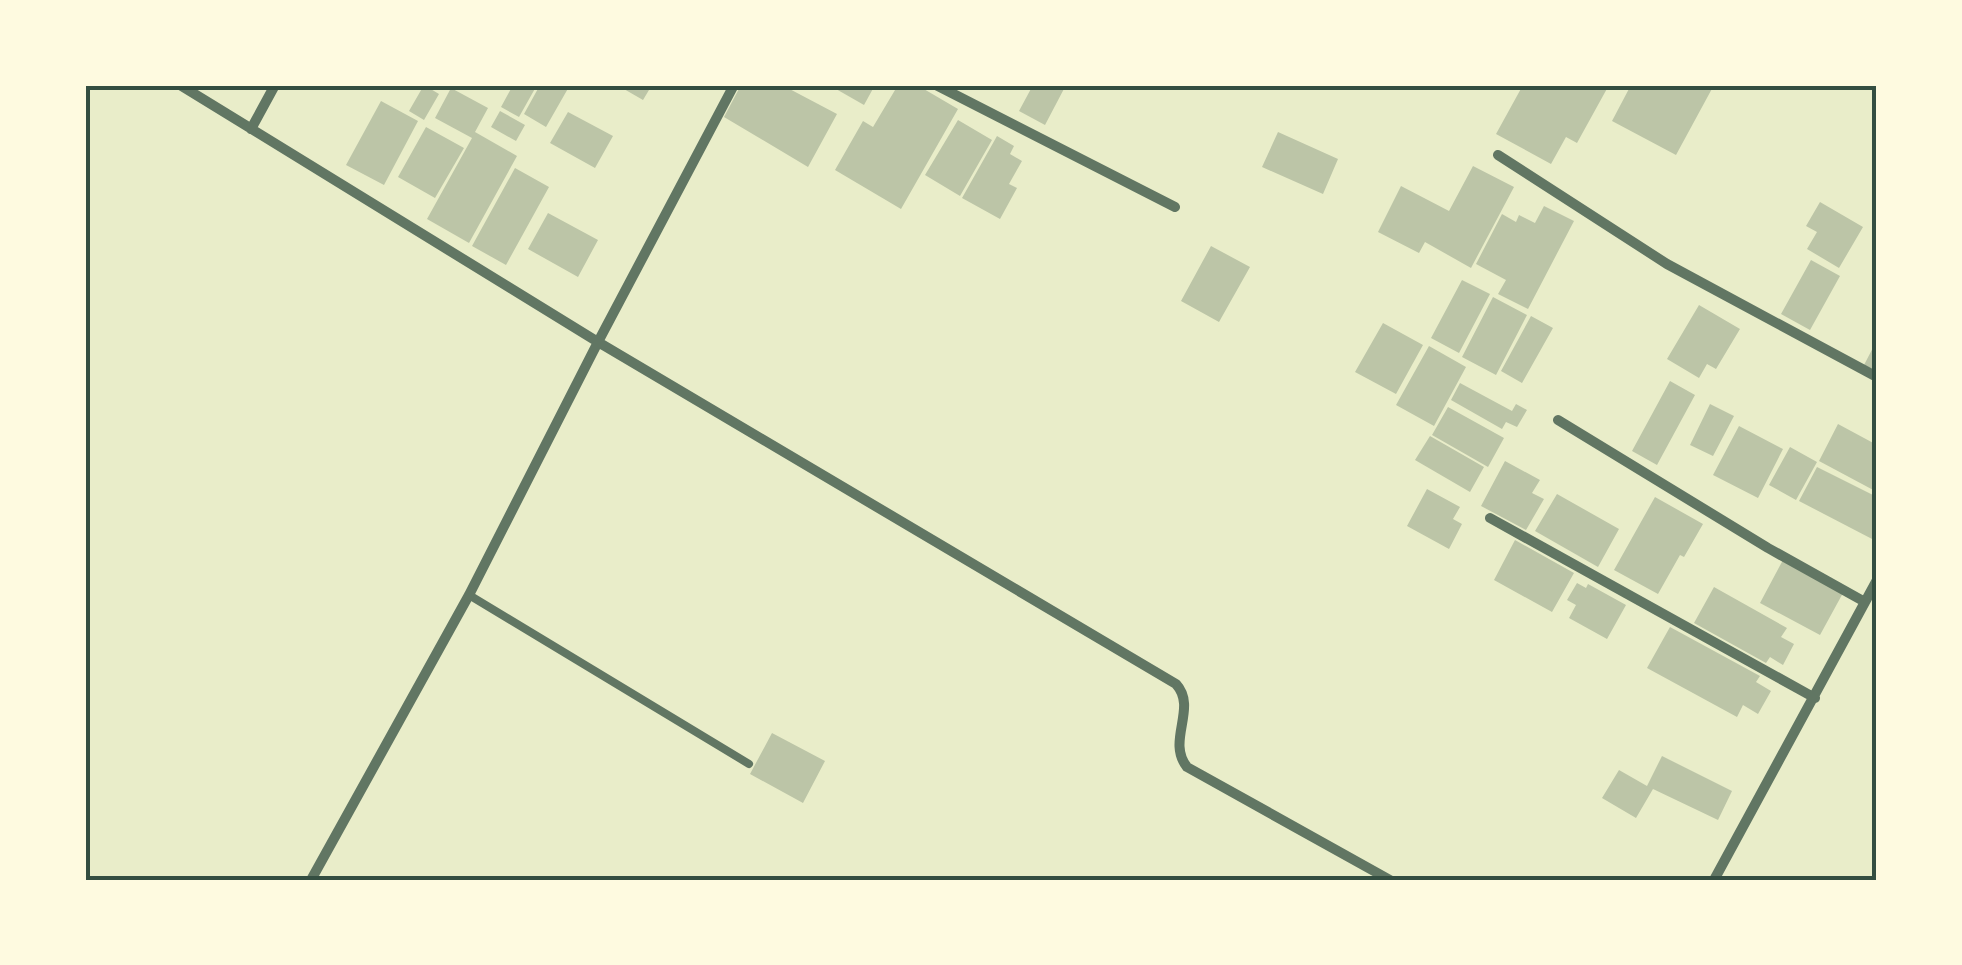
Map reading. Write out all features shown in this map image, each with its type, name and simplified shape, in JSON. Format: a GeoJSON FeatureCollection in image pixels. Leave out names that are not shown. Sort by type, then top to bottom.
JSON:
{"type":"FeatureCollection","features":[{"type":"Feature","properties":{"kind":"street"},"geometry":{"type":"LineString","coordinates":[[180,85],[598,342],[1176,684],[1184,699],[1178,750],[1186,767],[1390,880]]}},
{"type":"Feature","properties":{"kind":"street"},"geometry":{"type":"LineString","coordinates":[[251,128],[275,85]]}},
{"type":"Feature","properties":{"kind":"street"},"geometry":{"type":"LineString","coordinates":[[310,880],[469,594],[734,85]]}},
{"type":"Feature","properties":{"kind":"street"},"geometry":{"type":"LineString","coordinates":[[936,85],[1174,208]]}},
{"type":"Feature","properties":{"kind":"street"},"geometry":{"type":"LineString","coordinates":[[1498,155],[1667,264],[1877,378]]}},
{"type":"Feature","properties":{"kind":"street"},"geometry":{"type":"LineString","coordinates":[[1558,420],[1768,548],[1865,602]]}},
{"type":"Feature","properties":{"kind":"street"},"geometry":{"type":"LineString","coordinates":[[1490,518],[1815,698]]}},
{"type":"Feature","properties":{"kind":"street"},"geometry":{"type":"LineString","coordinates":[[1714,880],[1877,580]]}},
{"type":"Feature","properties":{"kind":"lane"},"geometry":{"type":"LineString","coordinates":[[469,594],[748,764]]}},
{"type":"Feature","properties":{"kind":"building"},"geometry":{"type":"Polygon","coordinates":[[[424,85],[439,94],[424,120],[409,111],[424,85]]]}},
{"type":"Feature","properties":{"kind":"building"},"geometry":{"type":"Polygon","coordinates":[[[513,85],[537,85],[519,117],[501,107],[513,85]]]}},
{"type":"Feature","properties":{"kind":"building"},"geometry":{"type":"Polygon","coordinates":[[[540,85],[570,85],[546,127],[524,114],[540,85]]]}},
{"type":"Feature","properties":{"kind":"building"},"geometry":{"type":"Polygon","coordinates":[[[617,85],[652,85],[643,100],[617,85]]]}},
{"type":"Feature","properties":{"kind":"building"},"geometry":{"type":"Polygon","coordinates":[[[741,85],[782,85],[837,114],[808,167],[724,117],[741,85]]]}},
{"type":"Feature","properties":{"kind":"building"},"geometry":{"type":"Polygon","coordinates":[[[829,85],[875,85],[864,105],[829,85]]]}},
{"type":"Feature","properties":{"kind":"building"},"geometry":{"type":"Polygon","coordinates":[[[898,85],[917,85],[958,109],[901,209],[835,170],[863,121],[873,127],[898,85]]]}},
{"type":"Feature","properties":{"kind":"building"},"geometry":{"type":"Polygon","coordinates":[[[1033,85],[1066,85],[1045,125],[1019,111],[1033,85]]]}},
{"type":"Feature","properties":{"kind":"building"},"geometry":{"type":"Polygon","coordinates":[[[1523,85],[1609,85],[1577,143],[1566,137],[1551,164],[1496,134],[1523,85]]]}},
{"type":"Feature","properties":{"kind":"building"},"geometry":{"type":"Polygon","coordinates":[[[1631,85],[1714,85],[1676,155],[1612,121],[1631,85]]]}},
{"type":"Feature","properties":{"kind":"building"},"geometry":{"type":"Polygon","coordinates":[[[451,88],[488,108],[475,132],[517,156],[469,243],[427,219],[472,138],[435,118],[451,88]]]}},
{"type":"Feature","properties":{"kind":"building"},"geometry":{"type":"Polygon","coordinates":[[[381,101],[418,121],[384,185],[346,165],[381,101]]]}},
{"type":"Feature","properties":{"kind":"building"},"geometry":{"type":"Polygon","coordinates":[[[500,111],[525,125],[516,141],[491,127],[500,111]]]}},
{"type":"Feature","properties":{"kind":"building"},"geometry":{"type":"Polygon","coordinates":[[[568,112],[613,136],[595,168],[550,143],[568,112]]]}},
{"type":"Feature","properties":{"kind":"building"},"geometry":{"type":"Polygon","coordinates":[[[958,120],[992,140],[960,196],[925,175],[958,120]]]}},
{"type":"Feature","properties":{"kind":"building"},"geometry":{"type":"Polygon","coordinates":[[[426,127],[464,148],[435,198],[398,177],[426,127]]]}},
{"type":"Feature","properties":{"kind":"building"},"geometry":{"type":"Polygon","coordinates":[[[1278,132],[1338,159],[1323,194],[1262,167],[1278,132]]]}},
{"type":"Feature","properties":{"kind":"building"},"geometry":{"type":"Polygon","coordinates":[[[997,136],[1014,146],[1010,154],[1022,161],[1009,184],[1017,188],[1000,219],[962,198],[997,136]]]}},
{"type":"Feature","properties":{"kind":"building"},"geometry":{"type":"Polygon","coordinates":[[[1473,166],[1514,187],[1471,268],[1425,242],[1419,253],[1378,232],[1401,186],[1449,211],[1473,166]]]}},
{"type":"Feature","properties":{"kind":"building"},"geometry":{"type":"Polygon","coordinates":[[[515,168],[549,187],[506,265],[472,246],[515,168]]]}},
{"type":"Feature","properties":{"kind":"building"},"geometry":{"type":"Polygon","coordinates":[[[1820,202],[1863,227],[1839,268],[1807,249],[1817,232],[1806,226],[1820,202]]]}},
{"type":"Feature","properties":{"kind":"building"},"geometry":{"type":"Polygon","coordinates":[[[1544,206],[1574,221],[1528,309],[1498,294],[1506,280],[1476,264],[1502,214],[1516,222],[1519,215],[1535,223],[1544,206]]]}},
{"type":"Feature","properties":{"kind":"building"},"geometry":{"type":"Polygon","coordinates":[[[548,213],[598,240],[578,277],[528,249],[548,213]]]}},
{"type":"Feature","properties":{"kind":"building"},"geometry":{"type":"Polygon","coordinates":[[[1211,246],[1250,267],[1219,322],[1181,301],[1211,246]]]}},
{"type":"Feature","properties":{"kind":"building"},"geometry":{"type":"Polygon","coordinates":[[[1811,260],[1840,276],[1810,330],[1781,314],[1811,260]]]}},
{"type":"Feature","properties":{"kind":"building"},"geometry":{"type":"Polygon","coordinates":[[[1462,280],[1490,294],[1459,353],[1431,338],[1462,280]]]}},
{"type":"Feature","properties":{"kind":"building"},"geometry":{"type":"Polygon","coordinates":[[[1493,297],[1527,315],[1496,375],[1462,357],[1493,297]]]}},
{"type":"Feature","properties":{"kind":"building"},"geometry":{"type":"Polygon","coordinates":[[[1699,305],[1740,329],[1716,369],[1707,364],[1699,378],[1667,359],[1699,305]]]}},
{"type":"Feature","properties":{"kind":"building"},"geometry":{"type":"Polygon","coordinates":[[[1531,316],[1553,328],[1522,383],[1501,371],[1531,316]]]}},
{"type":"Feature","properties":{"kind":"building"},"geometry":{"type":"Polygon","coordinates":[[[1383,323],[1423,345],[1396,394],[1355,372],[1383,323]]]}},
{"type":"Feature","properties":{"kind":"building"},"geometry":{"type":"Polygon","coordinates":[[[1877,340],[1877,371],[1864,365],[1877,340]]]}},
{"type":"Feature","properties":{"kind":"building"},"geometry":{"type":"Polygon","coordinates":[[[1429,346],[1466,367],[1434,426],[1396,405],[1429,346]]]}},
{"type":"Feature","properties":{"kind":"building"},"geometry":{"type":"Polygon","coordinates":[[[1670,381],[1695,395],[1657,465],[1632,451],[1670,381]]]}},
{"type":"Feature","properties":{"kind":"building"},"geometry":{"type":"Polygon","coordinates":[[[1460,383],[1512,411],[1516,404],[1527,410],[1517,427],[1506,422],[1502,429],[1451,400],[1460,383]]]}},
{"type":"Feature","properties":{"kind":"building"},"geometry":{"type":"Polygon","coordinates":[[[1710,404],[1734,416],[1713,456],[1690,445],[1710,404]]]}},
{"type":"Feature","properties":{"kind":"building"},"geometry":{"type":"Polygon","coordinates":[[[1448,407],[1504,438],[1488,467],[1432,435],[1448,407]]]}},
{"type":"Feature","properties":{"kind":"building"},"geometry":{"type":"Polygon","coordinates":[[[1838,424],[1877,445],[1877,492],[1819,461],[1838,424]]]}},
{"type":"Feature","properties":{"kind":"building"},"geometry":{"type":"Polygon","coordinates":[[[1739,426],[1783,449],[1758,498],[1713,475],[1739,426]]]}},
{"type":"Feature","properties":{"kind":"building"},"geometry":{"type":"Polygon","coordinates":[[[1430,436],[1484,467],[1470,492],[1415,460],[1430,436]]]}},
{"type":"Feature","properties":{"kind":"building"},"geometry":{"type":"Polygon","coordinates":[[[1790,447],[1817,462],[1796,500],[1769,485],[1790,447]]]}},
{"type":"Feature","properties":{"kind":"building"},"geometry":{"type":"Polygon","coordinates":[[[1505,461],[1540,480],[1532,493],[1544,499],[1526,530],[1481,506],[1505,461]]]}},
{"type":"Feature","properties":{"kind":"building"},"geometry":{"type":"Polygon","coordinates":[[[1817,467],[1877,497],[1874,540],[1799,501],[1817,467]]]}},
{"type":"Feature","properties":{"kind":"building"},"geometry":{"type":"Polygon","coordinates":[[[1427,489],[1460,507],[1453,519],[1462,524],[1449,549],[1407,526],[1427,489]]]}},
{"type":"Feature","properties":{"kind":"building"},"geometry":{"type":"Polygon","coordinates":[[[1557,494],[1619,529],[1598,567],[1535,531],[1557,494]]]}},
{"type":"Feature","properties":{"kind":"building"},"geometry":{"type":"Polygon","coordinates":[[[1655,497],[1703,524],[1658,594],[1614,570],[1655,497]]]}},
{"type":"Feature","properties":{"kind":"building"},"geometry":{"type":"Polygon","coordinates":[[[1515,540],[1574,573],[1552,612],[1494,580],[1515,540]]]}},
{"type":"Feature","properties":{"kind":"building"},"geometry":{"type":"Polygon","coordinates":[[[1783,560],[1843,593],[1820,635],[1760,603],[1783,560]]]}},
{"type":"Feature","properties":{"kind":"building"},"geometry":{"type":"Polygon","coordinates":[[[1577,583],[1586,588],[1588,584],[1626,605],[1607,639],[1569,618],[1576,605],[1567,600],[1577,583]]]}},
{"type":"Feature","properties":{"kind":"building"},"geometry":{"type":"Polygon","coordinates":[[[1714,587],[1787,628],[1781,637],[1794,644],[1783,665],[1770,657],[1766,663],[1694,623],[1714,587]]]}},
{"type":"Feature","properties":{"kind":"building"},"geometry":{"type":"Polygon","coordinates":[[[1670,627],[1760,676],[1756,682],[1771,691],[1758,714],[1743,705],[1737,717],[1647,668],[1670,627]]]}},
{"type":"Feature","properties":{"kind":"building"},"geometry":{"type":"Polygon","coordinates":[[[772,733],[825,761],[803,803],[750,774],[772,733]]]}},
{"type":"Feature","properties":{"kind":"building"},"geometry":{"type":"Polygon","coordinates":[[[1662,756],[1732,791],[1718,820],[1653,789],[1636,818],[1602,798],[1619,770],[1647,786],[1662,756]]]}}]}
